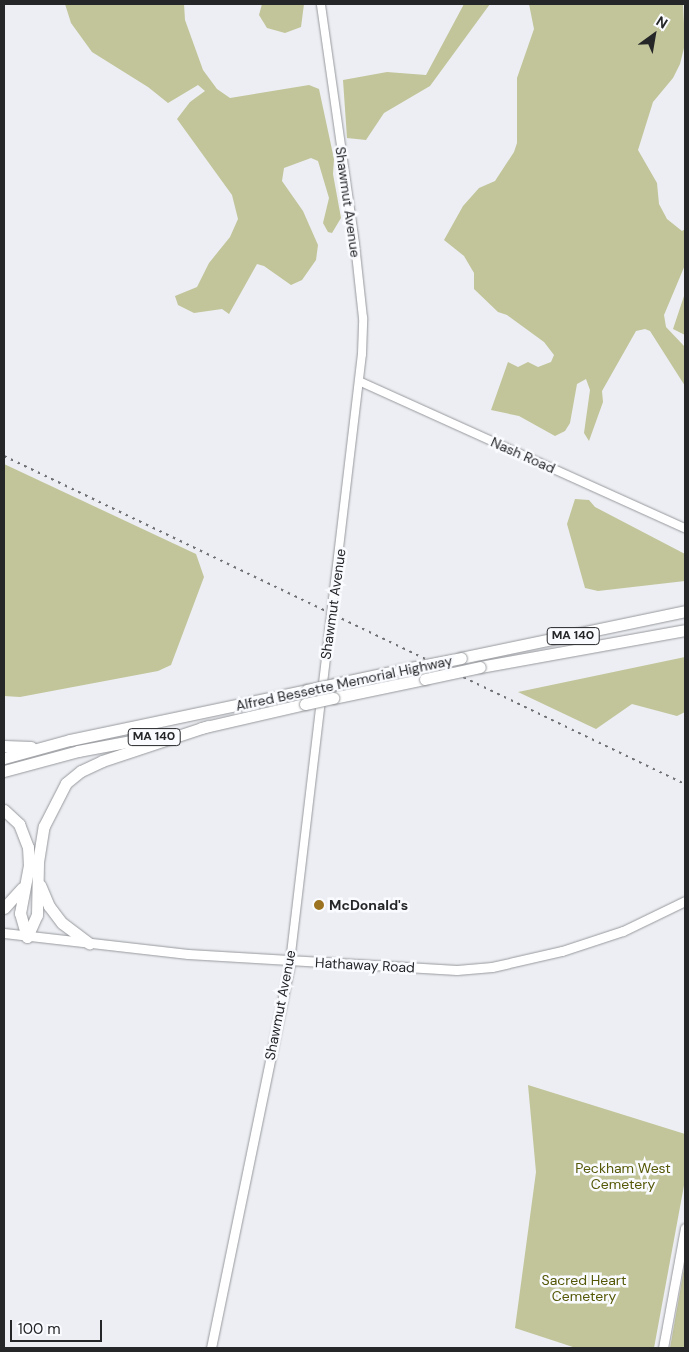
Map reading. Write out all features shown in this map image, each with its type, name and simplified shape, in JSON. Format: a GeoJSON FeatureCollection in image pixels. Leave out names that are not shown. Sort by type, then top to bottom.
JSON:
{"type":"FeatureCollection","features":[{"type":"Feature","properties":{"kind":"highway","name":"Alfred Bessette Memorial Highway"},"geometry":{"type":"LineString","coordinates":[[4,758],[41,747],[685,611]]}},
{"type":"Feature","properties":{"kind":"highway","name":"Alfred Bessette Memorial Highway"},"geometry":{"type":"LineString","coordinates":[[4,771],[78,751],[208,726],[480,667],[685,630]]}},
{"type":"Feature","properties":{"kind":"highway"},"geometry":{"type":"LineString","coordinates":[[27,937],[37,915],[38,871],[47,818],[62,790],[76,774],[109,758],[208,726]]}},
{"type":"Feature","properties":{"kind":"highway"},"geometry":{"type":"LineString","coordinates":[[4,746],[41,747]]}},
{"type":"Feature","properties":{"kind":"highway"},"geometry":{"type":"LineString","coordinates":[[4,810],[19,824],[26,839],[29,864],[20,913],[27,937]]}},
{"type":"Feature","properties":{"kind":"highway"},"geometry":{"type":"LineString","coordinates":[[38,871],[41,888],[55,915],[69,930],[89,943]]}},
{"type":"Feature","properties":{"kind":"highway"},"geometry":{"type":"LineString","coordinates":[[4,908],[18,895],[25,882]]}},
{"type":"Feature","properties":{"kind":"main road","name":"Hathaway Road"},"geometry":{"type":"LineString","coordinates":[[4,933],[27,937],[290,962],[445,970],[492,967],[550,955],[598,940],[685,903]]}},
{"type":"Feature","properties":{"kind":"main road","name":"Shawmut Avenue"},"geometry":{"type":"LineString","coordinates":[[211,1348],[290,962]]}},
{"type":"Feature","properties":{"kind":"main road"},"geometry":{"type":"LineString","coordinates":[[663,1348],[685,1228]]}},
{"type":"Feature","properties":{"kind":"street","name":"Shawmut Avenue"},"geometry":{"type":"LineString","coordinates":[[290,962],[361,382],[363,318],[321,4]]}},
{"type":"Feature","properties":{"kind":"street","name":"Nash Road"},"geometry":{"type":"LineString","coordinates":[[361,382],[685,528]]}},
{"type":"Feature","properties":{"kind":"green space"},"geometry":{"type":"Polygon","coordinates":[[[65,4],[184,4],[185,20],[203,70],[217,89],[230,98],[309,85],[319,89],[334,159],[333,174],[341,218],[332,233],[328,232],[323,223],[329,198],[318,161],[311,158],[284,168],[282,181],[303,211],[318,245],[316,260],[302,280],[291,285],[264,266],[257,264],[229,314],[222,309],[194,313],[178,305],[175,296],[197,287],[209,263],[230,237],[238,219],[232,195],[177,119],[190,102],[205,91],[198,85],[168,103],[148,87],[92,52],[71,23],[65,4]]]}},
{"type":"Feature","properties":{"kind":"green space"},"geometry":{"type":"Polygon","coordinates":[[[262,4],[304,4],[301,27],[285,33],[267,28],[259,15],[262,4]]]}},
{"type":"Feature","properties":{"kind":"green space"},"geometry":{"type":"Polygon","coordinates":[[[464,4],[490,4],[430,86],[384,113],[366,140],[347,138],[343,80],[387,72],[426,75],[464,4]]]}},
{"type":"Feature","properties":{"kind":"green space"},"geometry":{"type":"Polygon","coordinates":[[[529,4],[683,4],[685,44],[680,64],[673,78],[653,102],[638,150],[657,183],[659,204],[667,219],[682,231],[685,229],[685,265],[664,315],[666,327],[685,347],[685,386],[650,331],[645,329],[636,331],[602,391],[603,402],[589,441],[584,433],[590,390],[586,379],[577,384],[570,423],[565,431],[555,436],[519,416],[491,410],[508,362],[518,367],[528,362],[538,367],[551,362],[554,355],[544,342],[507,315],[498,312],[474,289],[474,273],[464,256],[444,240],[463,206],[479,188],[495,181],[514,152],[517,143],[517,78],[534,29],[529,4]]]}},
{"type":"Feature","properties":{"kind":"green space"},"geometry":{"type":"Polygon","coordinates":[[[685,293],[685,335],[673,329],[685,293]]]}},
{"type":"Feature","properties":{"kind":"green space"},"geometry":{"type":"Polygon","coordinates":[[[4,464],[196,554],[204,577],[171,665],[158,671],[20,697],[4,696],[4,464]]]}},
{"type":"Feature","properties":{"kind":"green space"},"geometry":{"type":"Polygon","coordinates":[[[575,499],[589,500],[595,507],[685,554],[685,581],[598,591],[585,588],[567,524],[575,499]]]}},
{"type":"Feature","properties":{"kind":"green space"},"geometry":{"type":"Polygon","coordinates":[[[685,657],[685,712],[677,716],[632,704],[596,729],[518,692],[685,657]]]}},
{"type":"Feature","properties":{"kind":"green space"},"geometry":{"type":"Polygon","coordinates":[[[528,1085],[685,1134],[685,1180],[654,1348],[576,1348],[515,1328],[536,1172],[528,1085]]]}},
{"type":"Feature","properties":{"kind":"green space"},"geometry":{"type":"Polygon","coordinates":[[[685,1263],[685,1348],[670,1348],[685,1263]]]}},
{"type":"Feature","properties":{"kind":"railway"},"geometry":{"type":"LineString","coordinates":[[4,456],[685,784]]}},
{"type":"Feature","properties":{"kind":"place","name":"McDonald's"},"geometry":{"type":"Point","coordinates":[319,905]}},
{"type":"Feature","properties":{"kind":"park label","name":"Peckham West Cemetery"},"geometry":{"type":"Point","coordinates":[623,1176]}},
{"type":"Feature","properties":{"kind":"park label","name":"Sacred Heart Cemetery"},"geometry":{"type":"Point","coordinates":[584,1288]}}]}
